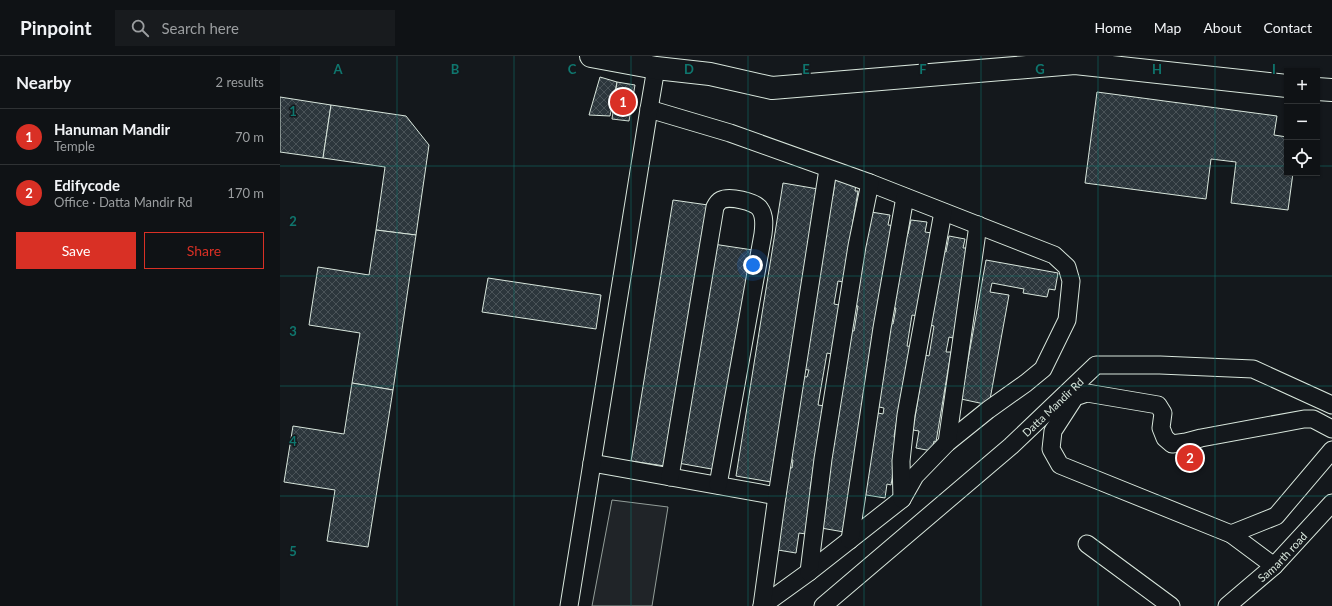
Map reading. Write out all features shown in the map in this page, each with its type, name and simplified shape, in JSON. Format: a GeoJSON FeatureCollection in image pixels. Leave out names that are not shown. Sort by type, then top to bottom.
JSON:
{"type":"FeatureCollection","features":[{"type":"Feature","properties":{"kind":"street"},"geometry":{"type":"LineString","coordinates":[[591,56],[656,68],[710,74],[772,88],[1075,63],[1284,86]]}},
{"type":"Feature","properties":{"kind":"street"},"geometry":{"type":"LineString","coordinates":[[569,606],[648,109],[656,68]]}},
{"type":"Feature","properties":{"kind":"street"},"geometry":{"type":"LineString","coordinates":[[1320,89],[1332,90]]}},
{"type":"Feature","properties":{"kind":"street"},"geometry":{"type":"LineString","coordinates":[[648,109],[730,133],[870,183],[1054,255],[1067,267],[1071,281],[1067,320],[1043,369],[947,443],[915,476],[902,499],[809,572],[762,606]]}},
{"type":"Feature","properties":{"kind":"street"},"geometry":{"type":"LineString","coordinates":[[762,606],[777,496],[828,169]]}},
{"type":"Feature","properties":{"kind":"street"},"geometry":{"type":"LineString","coordinates":[[809,572],[823,459],[857,246],[870,183]]}},
{"type":"Feature","properties":{"kind":"street"},"geometry":{"type":"LineString","coordinates":[[850,540],[882,328],[905,197]]}},
{"type":"Feature","properties":{"kind":"street"},"geometry":{"type":"LineString","coordinates":[[670,477],[715,207],[720,200],[729,198],[753,203],[760,209],[764,220],[763,234],[718,486]]}},
{"type":"Feature","properties":{"kind":"street"},"geometry":{"type":"LineString","coordinates":[[902,499],[901,461],[906,415],[943,212]]}},
{"type":"Feature","properties":{"kind":"street"},"geometry":{"type":"LineString","coordinates":[[947,443],[978,225]]}},
{"type":"Feature","properties":{"kind":"street","name":"Datta Mandir Rd"},"geometry":{"type":"LineString","coordinates":[[822,606],[1011,446],[1096,365],[1160,365],[1253,369],[1332,405]]}},
{"type":"Feature","properties":{"kind":"street"},"geometry":{"type":"LineString","coordinates":[[1274,566],[1231,534],[1060,465],[1051,449],[1053,431],[1075,397],[1087,393],[1158,404],[1163,413],[1161,428],[1165,438],[1172,444],[1304,419],[1312,419],[1332,429]]}},
{"type":"Feature","properties":{"kind":"street"},"geometry":{"type":"LineString","coordinates":[[1231,534],[1276,516],[1332,450]]}},
{"type":"Feature","properties":{"kind":"street"},"geometry":{"type":"LineString","coordinates":[[592,463],[777,496]]}},
{"type":"Feature","properties":{"kind":"street","name":"Samarth road"},"geometry":{"type":"LineString","coordinates":[[1227,606],[1274,566],[1332,503]]}},
{"type":"Feature","properties":{"kind":"street"},"geometry":{"type":"LineString","coordinates":[[1087,544],[1171,606]]}},
{"type":"Feature","properties":{"kind":"shaded area"},"geometry":{"type":"Polygon","coordinates":[[[612,500],[668,507],[652,606],[592,606],[612,500]]]}},
{"type":"Feature","properties":{"kind":"building"},"geometry":{"type":"Polygon","coordinates":[[[600,77],[617,82],[610,116],[589,115],[600,77]]]}},
{"type":"Feature","properties":{"kind":"building"},"geometry":{"type":"Polygon","coordinates":[[[617,82],[635,85],[629,121],[612,119],[617,82]]]}},
{"type":"Feature","properties":{"kind":"building"},"geometry":{"type":"Polygon","coordinates":[[[1097,92],[1277,116],[1274,135],[1284,137],[1284,176],[1293,176],[1288,210],[1231,203],[1236,162],[1211,159],[1206,199],[1085,183],[1097,92]]]}},
{"type":"Feature","properties":{"kind":"building"},"geometry":{"type":"Polygon","coordinates":[[[280,97],[331,105],[323,158],[280,152],[280,97]]]}},
{"type":"Feature","properties":{"kind":"building"},"geometry":{"type":"Polygon","coordinates":[[[331,105],[406,116],[429,145],[416,235],[376,230],[385,167],[323,158],[331,105]]]}},
{"type":"Feature","properties":{"kind":"building"},"geometry":{"type":"Polygon","coordinates":[[[835,180],[856,184],[855,191],[858,191],[843,282],[838,281],[834,304],[844,306],[836,355],[827,353],[818,405],[825,406],[810,489],[813,490],[806,534],[799,533],[796,553],[772,549],[785,467],[792,468],[793,460],[786,459],[800,376],[807,377],[809,370],[801,369],[829,195],[833,196],[835,180]]]}},
{"type":"Feature","properties":{"kind":"building"},"geometry":{"type":"Polygon","coordinates":[[[783,183],[818,189],[771,482],[736,476],[783,183]]]}},
{"type":"Feature","properties":{"kind":"building"},"geometry":{"type":"Polygon","coordinates":[[[673,200],[708,205],[665,466],[631,461],[673,200]]]}},
{"type":"Feature","properties":{"kind":"building"},"geometry":{"type":"Polygon","coordinates":[[[871,212],[890,215],[888,225],[896,226],[844,532],[821,528],[848,330],[854,331],[858,306],[852,305],[871,212]]]}},
{"type":"Feature","properties":{"kind":"building"},"geometry":{"type":"Polygon","coordinates":[[[911,220],[927,222],[925,232],[932,233],[918,316],[912,315],[907,346],[913,347],[905,396],[901,396],[894,437],[899,438],[891,485],[887,484],[885,498],[860,494],[873,412],[883,414],[884,408],[874,406],[888,323],[893,324],[896,308],[890,307],[902,234],[908,234],[911,220]]]}},
{"type":"Feature","properties":{"kind":"building"},"geometry":{"type":"Polygon","coordinates":[[[376,230],[416,235],[393,390],[352,383],[360,333],[309,325],[318,267],[369,275],[376,230]]]}},
{"type":"Feature","properties":{"kind":"building"},"geometry":{"type":"Polygon","coordinates":[[[949,236],[965,239],[963,248],[968,248],[953,338],[949,337],[946,352],[951,352],[936,442],[934,441],[932,451],[916,448],[919,431],[913,430],[925,355],[929,356],[934,326],[930,325],[942,251],[946,252],[949,236]]]}},
{"type":"Feature","properties":{"kind":"building"},"geometry":{"type":"Polygon","coordinates":[[[713,244],[753,250],[717,470],[678,463],[713,244]]]}},
{"type":"Feature","properties":{"kind":"building"},"geometry":{"type":"Polygon","coordinates":[[[986,260],[1058,273],[1055,290],[1049,289],[1047,297],[1023,293],[1024,289],[992,283],[990,292],[1009,295],[989,405],[961,399],[986,260]]]}},
{"type":"Feature","properties":{"kind":"building"},"geometry":{"type":"Polygon","coordinates":[[[488,278],[601,295],[596,329],[482,312],[488,278]]]}},
{"type":"Feature","properties":{"kind":"building"},"geometry":{"type":"Polygon","coordinates":[[[352,383],[393,390],[368,547],[327,541],[335,490],[284,482],[293,426],[344,434],[352,383]]]}},
{"type":"Feature","properties":{"kind":"place","name":"Hanuman Mandir"},"geometry":{"type":"Point","coordinates":[623,102]}},
{"type":"Feature","properties":{"kind":"place","name":"Edifycode"},"geometry":{"type":"Point","coordinates":[1190,458]}}]}
